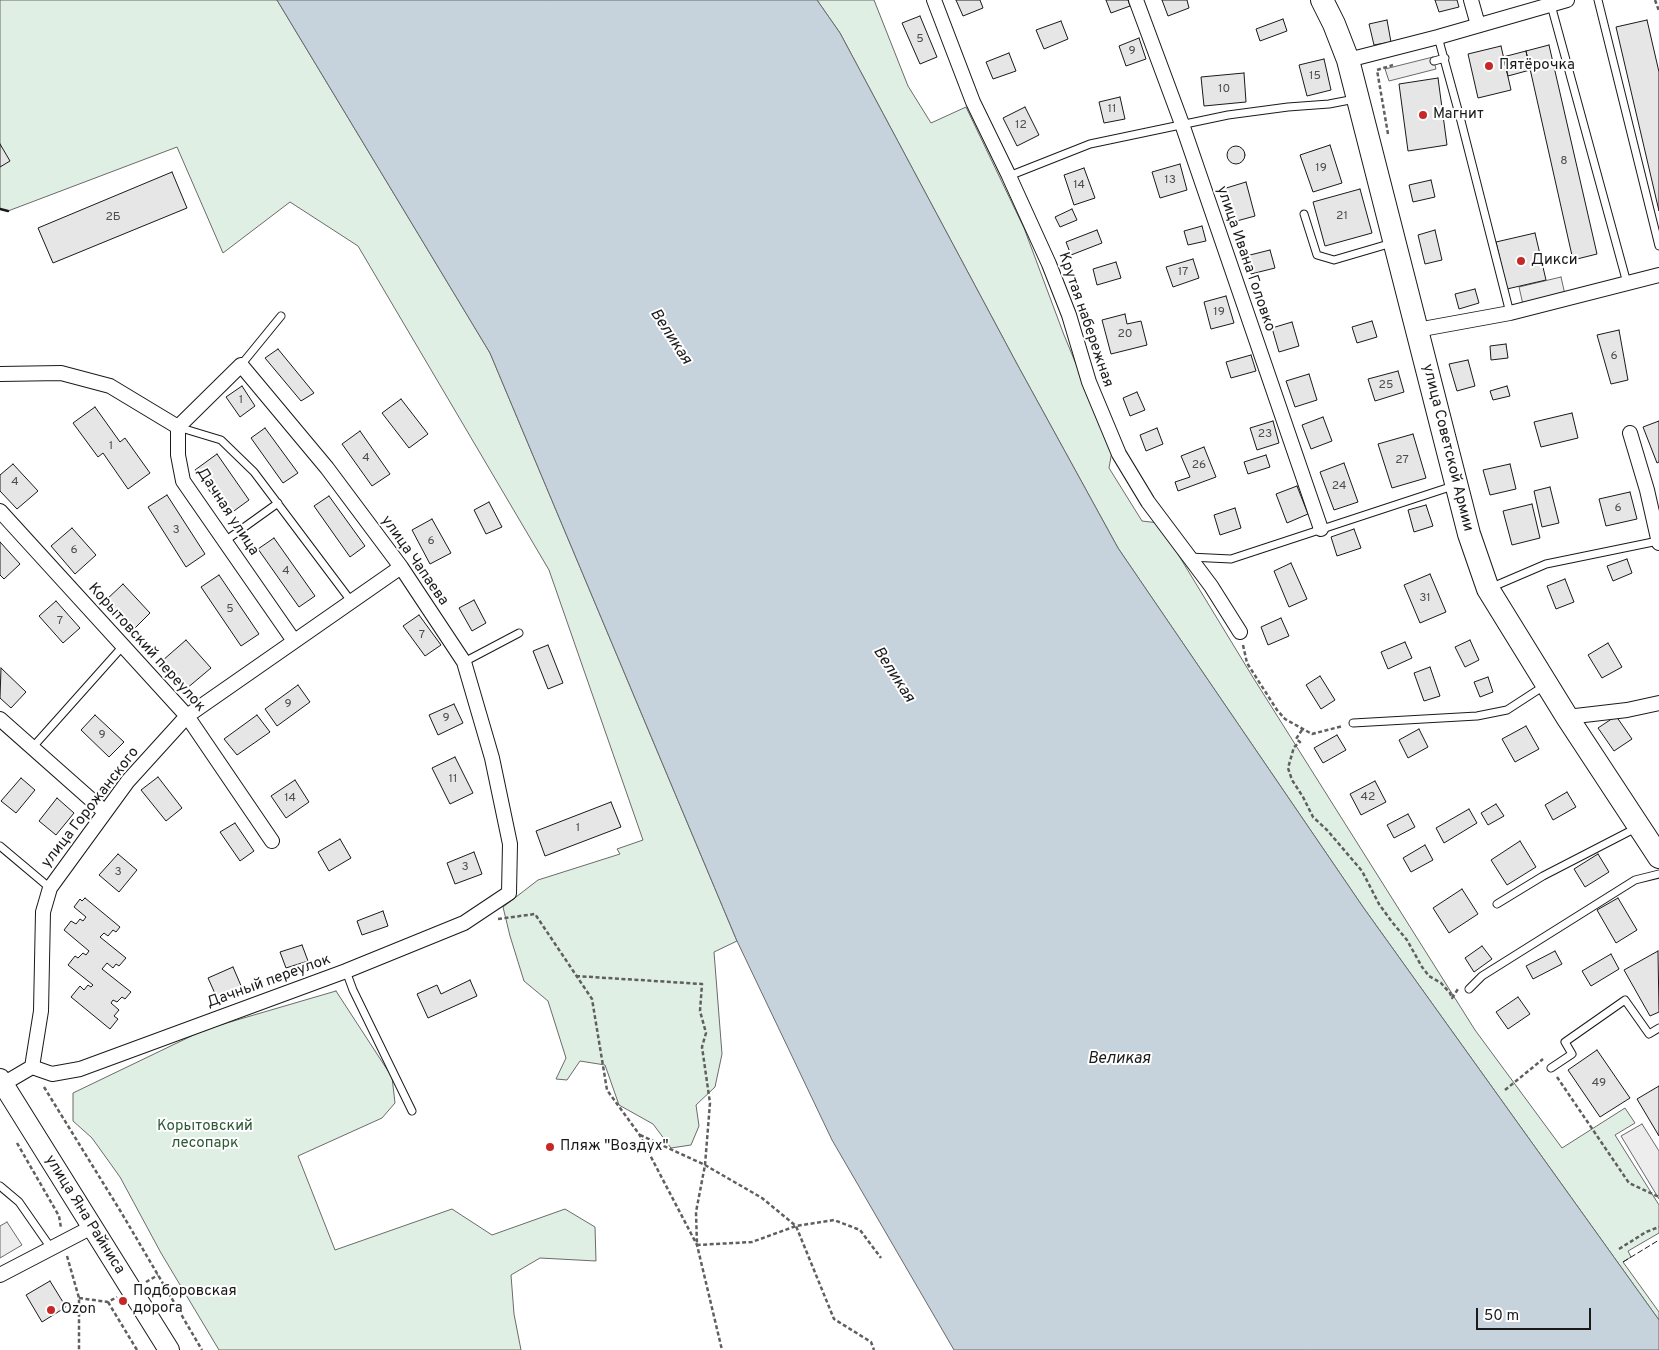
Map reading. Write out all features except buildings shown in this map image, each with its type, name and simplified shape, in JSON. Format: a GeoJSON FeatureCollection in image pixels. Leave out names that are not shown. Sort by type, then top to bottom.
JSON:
{"type":"FeatureCollection","features":[{"type":"Feature","properties":{"kind":"main road","name":"улица Советской Армии"},"geometry":{"type":"LineString","coordinates":[[1322,0],[1348,60],[1469,534],[1488,589],[1546,684],[1659,858]]}},
{"type":"Feature","properties":{"kind":"street","name":"Крутая набережная"},"geometry":{"type":"LineString","coordinates":[[934,0],[973,102],[1050,264],[1069,315],[1088,382],[1119,454],[1148,502],[1211,586],[1240,632]]}},
{"type":"Feature","properties":{"kind":"street","name":"улица Ивана Головко"},"geometry":{"type":"LineString","coordinates":[[1136,0],[1182,124],[1321,529]]}},
{"type":"Feature","properties":{"kind":"street"},"geometry":{"type":"LineString","coordinates":[[1471,0],[1478,26]]}},
{"type":"Feature","properties":{"kind":"street"},"geometry":{"type":"LineString","coordinates":[[1348,60],[1438,37],[1567,0]]}},
{"type":"Feature","properties":{"kind":"street"},"geometry":{"type":"LineString","coordinates":[[1417,330],[1510,313],[1659,275]]}},
{"type":"Feature","properties":{"kind":"street"},"geometry":{"type":"LineString","coordinates":[[0,374],[61,373],[110,386],[178,427],[241,365]]}},
{"type":"Feature","properties":{"kind":"street","name":"улица Чапаева"},"geometry":{"type":"LineString","coordinates":[[241,365],[327,468],[401,567],[464,662],[492,758],[510,844],[510,893]]}},
{"type":"Feature","properties":{"kind":"street","name":"Дачная улица"},"geometry":{"type":"LineString","coordinates":[[178,427],[178,455],[183,481],[294,641]]}},
{"type":"Feature","properties":{"kind":"street"},"geometry":{"type":"LineString","coordinates":[[1630,433],[1647,490],[1658,542]]}},
{"type":"Feature","properties":{"kind":"street","name":"Корытовский переулок"},"geometry":{"type":"LineString","coordinates":[[0,511],[187,716],[272,841]]}},
{"type":"Feature","properties":{"kind":"street","name":"улица Горожанского"},"geometry":{"type":"LineString","coordinates":[[32,1067],[41,1011],[43,912],[50,888],[105,812],[128,781],[187,716],[401,567]]}},
{"type":"Feature","properties":{"kind":"street"},"geometry":{"type":"LineString","coordinates":[[1567,717],[1627,710],[1659,703]]}},
{"type":"Feature","properties":{"kind":"street"},"geometry":{"type":"LineString","coordinates":[[0,719],[105,812]]}},
{"type":"Feature","properties":{"kind":"street","name":"Дачный переулок"},"geometry":{"type":"LineString","coordinates":[[32,1067],[52,1074],[80,1069],[346,970],[464,923],[510,893]]}},
{"type":"Feature","properties":{"kind":"street"},"geometry":{"type":"LineString","coordinates":[[1,1082],[32,1067]]}},
{"type":"Feature","properties":{"kind":"street","name":"улица Яна Райниса"},"geometry":{"type":"LineString","coordinates":[[1,1082],[169,1350]]}},
{"type":"Feature","properties":{"kind":"street"},"geometry":{"type":"LineString","coordinates":[[0,1275],[92,1227]]}},
{"type":"Feature","properties":{"kind":"lane"},"geometry":{"type":"LineString","coordinates":[[1598,0],[1659,246]]}},
{"type":"Feature","properties":{"kind":"lane"},"geometry":{"type":"LineString","coordinates":[[1551,5],[1627,283]]}},
{"type":"Feature","properties":{"kind":"lane"},"geometry":{"type":"LineString","coordinates":[[1438,37],[1510,313]]}},
{"type":"Feature","properties":{"kind":"lane"},"geometry":{"type":"LineString","coordinates":[[1434,61],[1445,58]]}},
{"type":"Feature","properties":{"kind":"lane"},"geometry":{"type":"LineString","coordinates":[[1009,176],[1090,144],[1228,115],[1329,104],[1358,98]]}},
{"type":"Feature","properties":{"kind":"lane"},"geometry":{"type":"LineString","coordinates":[[1304,214],[1317,255],[1334,260],[1395,243]]}},
{"type":"Feature","properties":{"kind":"lane"},"geometry":{"type":"LineString","coordinates":[[241,365],[281,316]]}},
{"type":"Feature","properties":{"kind":"lane"},"geometry":{"type":"LineString","coordinates":[[178,427],[221,440],[254,472],[351,601]]}},
{"type":"Feature","properties":{"kind":"lane"},"geometry":{"type":"LineString","coordinates":[[1188,556],[1231,559],[1457,484]]}},
{"type":"Feature","properties":{"kind":"lane"},"geometry":{"type":"LineString","coordinates":[[225,541],[278,503]]}},
{"type":"Feature","properties":{"kind":"lane"},"geometry":{"type":"LineString","coordinates":[[1488,589],[1546,564],[1658,542]]}},
{"type":"Feature","properties":{"kind":"lane"},"geometry":{"type":"LineString","coordinates":[[464,662],[519,633]]}},
{"type":"Feature","properties":{"kind":"lane"},"geometry":{"type":"LineString","coordinates":[[32,748],[123,646]]}},
{"type":"Feature","properties":{"kind":"lane"},"geometry":{"type":"LineString","coordinates":[[1352,724],[1477,716],[1507,710],[1546,684]]}},
{"type":"Feature","properties":{"kind":"lane"},"geometry":{"type":"LineString","coordinates":[[1497,904],[1543,876],[1639,827]]}},
{"type":"Feature","properties":{"kind":"lane"},"geometry":{"type":"LineString","coordinates":[[0,846],[50,888]]}},
{"type":"Feature","properties":{"kind":"lane"},"geometry":{"type":"LineString","coordinates":[[1469,989],[1482,976],[1635,880],[1659,874]]}},
{"type":"Feature","properties":{"kind":"lane"},"geometry":{"type":"LineString","coordinates":[[346,970],[353,990],[412,1111]]}},
{"type":"Feature","properties":{"kind":"lane"},"geometry":{"type":"LineString","coordinates":[[1551,1068],[1572,1054],[1565,1042],[1625,1000],[1649,1034],[1659,1028]]}},
{"type":"Feature","properties":{"kind":"lane"},"geometry":{"type":"LineString","coordinates":[[0,1186],[19,1202],[57,1245]]}},
{"type":"Feature","properties":{"kind":"path"},"geometry":{"type":"LineString","coordinates":[[1655,0],[1659,11]]}},
{"type":"Feature","properties":{"kind":"path"},"geometry":{"type":"LineString","coordinates":[[1379,79],[1388,136]]}},
{"type":"Feature","properties":{"kind":"path"},"geometry":{"type":"LineString","coordinates":[[1240,632],[1247,663],[1277,710],[1285,719],[1312,734],[1352,724]]}},
{"type":"Feature","properties":{"kind":"path"},"geometry":{"type":"LineString","coordinates":[[1302,730],[1296,739],[1300,742],[1293,749],[1288,768],[1292,780],[1313,817],[1327,830],[1362,871],[1380,904],[1407,940],[1429,976],[1441,983],[1452,998],[1460,987],[1469,989]]}},
{"type":"Feature","properties":{"kind":"path"},"geometry":{"type":"LineString","coordinates":[[464,923],[535,914],[592,999],[607,1090],[639,1134],[697,1245]]}},
{"type":"Feature","properties":{"kind":"path"},"geometry":{"type":"LineString","coordinates":[[576,976],[702,984],[700,1011],[706,1033],[702,1047],[710,1103],[706,1165],[696,1212],[697,1245],[722,1350]]}},
{"type":"Feature","properties":{"kind":"path"},"geometry":{"type":"LineString","coordinates":[[1505,1090],[1543,1059],[1629,1183],[1659,1196]]}},
{"type":"Feature","properties":{"kind":"path"},"geometry":{"type":"LineString","coordinates":[[32,1067],[202,1350]]}},
{"type":"Feature","properties":{"kind":"path"},"geometry":{"type":"LineString","coordinates":[[639,1134],[706,1165],[762,1198],[796,1226],[834,1318],[871,1342],[874,1350]]}},
{"type":"Feature","properties":{"kind":"path"},"geometry":{"type":"LineString","coordinates":[[14,1136],[59,1216],[57,1245],[79,1298],[79,1350]]}},
{"type":"Feature","properties":{"kind":"path"},"geometry":{"type":"LineString","coordinates":[[697,1245],[752,1242],[796,1226],[834,1220],[860,1230],[881,1258]]}},
{"type":"Feature","properties":{"kind":"path"},"geometry":{"type":"LineString","coordinates":[[1619,1249],[1646,1232],[1659,1227]]}},
{"type":"Feature","properties":{"kind":"path"},"geometry":{"type":"LineString","coordinates":[[79,1298],[108,1302],[137,1350]]}},
{"type":"Feature","properties":{"kind":"green space"},"geometry":{"type":"Polygon","coordinates":[[[0,0],[277,0],[490,353],[737,941],[714,952],[722,1054],[715,1087],[696,1105],[699,1126],[691,1145],[671,1148],[653,1124],[619,1105],[605,1065],[580,1061],[567,1080],[556,1079],[566,1058],[548,1001],[524,981],[503,907],[538,880],[620,854],[617,849],[643,840],[549,570],[358,246],[290,202],[223,253],[177,147],[8,211],[0,209],[0,0]]]}},
{"type":"Feature","properties":{"kind":"green space"},"geometry":{"type":"Polygon","coordinates":[[[817,0],[874,0],[908,86],[931,123],[966,107],[1024,228],[1064,335],[1112,451],[1109,468],[1142,521],[1159,523],[1254,679],[1475,1030],[1562,1148],[1625,1108],[1635,1123],[1615,1135],[1659,1205],[1659,1233],[1628,1251],[1631,1257],[1623,1262],[1659,1312],[1659,1320],[1363,907],[1118,548],[840,33],[817,0]]]}},
{"type":"Feature","properties":{"kind":"green space","name":"Корытовский лесопарк"},"geometry":{"type":"Polygon","coordinates":[[[336,991],[392,1077],[395,1103],[382,1118],[298,1156],[335,1250],[452,1209],[492,1235],[565,1209],[595,1227],[596,1261],[540,1258],[511,1275],[514,1314],[521,1350],[219,1350],[161,1253],[120,1177],[92,1138],[73,1121],[73,1093],[206,1029],[336,991]]]}},
{"type":"Feature","properties":{"kind":"shaded area"},"geometry":{"type":"Polygon","coordinates":[[[1433,57],[1436,69],[1389,81],[1385,69],[1433,57]]]}},
{"type":"Feature","properties":{"kind":"shaded area"},"geometry":{"type":"Polygon","coordinates":[[[1561,277],[1566,299],[1524,309],[1519,287],[1561,277]]]}},
{"type":"Feature","properties":{"kind":"shaded area"},"geometry":{"type":"Polygon","coordinates":[[[1642,1124],[1659,1151],[1659,1199],[1621,1136],[1642,1124]]]}},
{"type":"Feature","properties":{"kind":"shaded area"},"geometry":{"type":"Polygon","coordinates":[[[7,1222],[22,1245],[0,1258],[0,1226],[7,1222]]]}},
{"type":"Feature","properties":{"kind":"water","name":"Великая"},"geometry":{"type":"Polygon","coordinates":[[[277,0],[817,0],[840,33],[1118,548],[1363,907],[1659,1320],[1659,1350],[954,1350],[832,1140],[737,941],[490,353],[277,0]]]}},
{"type":"Feature","properties":{"kind":"fence"},"geometry":{"type":"LineString","coordinates":[[1623,1262],[1659,1240]]}},
{"type":"Feature","properties":{"kind":"wall"},"geometry":{"type":"LineString","coordinates":[[0,209],[8,211]]}},
{"type":"Feature","properties":{"kind":"place","name":"Пятёрочка"},"geometry":{"type":"Point","coordinates":[1489,66]}},
{"type":"Feature","properties":{"kind":"place","name":"Магнит"},"geometry":{"type":"Point","coordinates":[1423,115]}},
{"type":"Feature","properties":{"kind":"place","name":"Дикси"},"geometry":{"type":"Point","coordinates":[1521,261]}},
{"type":"Feature","properties":{"kind":"place","name":"Пляж \"Воздух\""},"geometry":{"type":"Point","coordinates":[550,1147]}},
{"type":"Feature","properties":{"kind":"place","name":"Подборовская дорога"},"geometry":{"type":"Point","coordinates":[123,1301]}},
{"type":"Feature","properties":{"kind":"place","name":"Ozon"},"geometry":{"type":"Point","coordinates":[51,1310]}}]}
